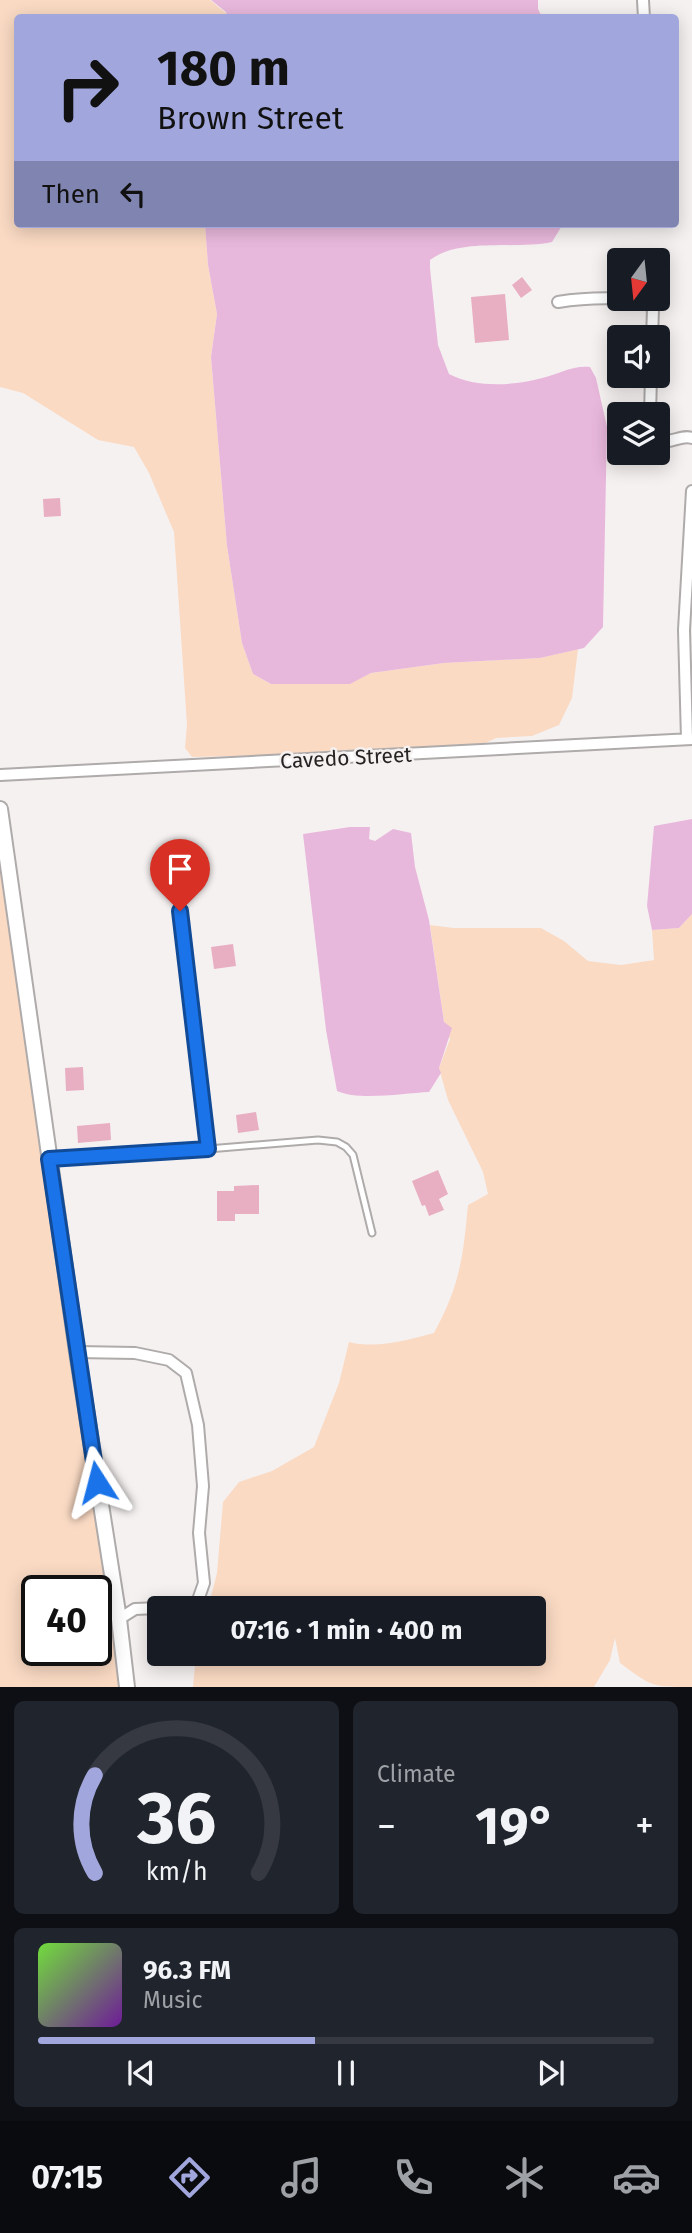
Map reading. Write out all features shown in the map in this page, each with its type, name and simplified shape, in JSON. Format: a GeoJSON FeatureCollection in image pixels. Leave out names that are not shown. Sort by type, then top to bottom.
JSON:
{"type":"FeatureCollection","features":[{"type":"Feature","properties":{"kind":"street"},"geometry":{"type":"LineString","coordinates":[[558,302],[586,299],[646,303],[653,310],[652,325]]}},
{"type":"Feature","properties":{"kind":"street"},"geometry":{"type":"LineString","coordinates":[[670,440],[687,436],[692,438]]}},
{"type":"Feature","properties":{"kind":"street"},"geometry":{"type":"LineString","coordinates":[[690,739],[684,630],[692,491]]}},
{"type":"Feature","properties":{"kind":"street","name":"Cavedo Street"},"geometry":{"type":"LineString","coordinates":[[0,775],[690,739]]}},
{"type":"Feature","properties":{"kind":"street"},"geometry":{"type":"LineString","coordinates":[[0,809],[127,1687]]}},
{"type":"Feature","properties":{"kind":"street"},"geometry":{"type":"LineString","coordinates":[[49,1159],[208,1149],[180,911]]}},
{"type":"Feature","properties":{"kind":"street"},"geometry":{"type":"LineString","coordinates":[[77,1352],[135,1353],[169,1360],[186,1373],[198,1424],[203,1486],[199,1533],[204,1583],[199,1596]]}},
{"type":"Feature","properties":{"kind":"street"},"geometry":{"type":"LineString","coordinates":[[119,1619],[135,1609],[147,1608]]}},
{"type":"Feature","properties":{"kind":"lane"},"geometry":{"type":"LineString","coordinates":[[208,1149],[318,1140],[337,1142],[353,1155],[372,1233]]}},
{"type":"Feature","properties":{"kind":"shaded area"},"geometry":{"type":"Polygon","coordinates":[[[0,0],[210,0],[226,14],[14,14],[14,228],[205,228],[208,265],[217,314],[211,357],[227,546],[242,643],[253,674],[271,684],[349,684],[371,673],[444,663],[540,658],[578,649],[572,698],[559,725],[532,736],[496,738],[471,750],[192,757],[185,748],[187,725],[174,532],[149,473],[134,447],[98,440],[23,393],[0,387],[0,0]]]}},
{"type":"Feature","properties":{"kind":"shaded area"},"geometry":{"type":"Polygon","coordinates":[[[211,0],[538,0],[540,14],[226,14],[211,0]]]}},
{"type":"Feature","properties":{"kind":"shaded area"},"geometry":{"type":"Polygon","coordinates":[[[205,228],[561,228],[552,242],[473,246],[443,253],[430,260],[438,345],[449,374],[483,384],[531,381],[572,369],[590,367],[596,378],[607,427],[603,627],[584,648],[540,658],[444,663],[371,673],[350,684],[271,684],[253,674],[242,643],[227,546],[211,357],[217,314],[208,265],[205,228]]]}},
{"type":"Feature","properties":{"kind":"shaded area"},"geometry":{"type":"Polygon","coordinates":[[[0,809],[111,1575],[21,1575],[21,1666],[112,1666],[112,1583],[127,1687],[0,1687],[0,809]]]}},
{"type":"Feature","properties":{"kind":"shaded area"},"geometry":{"type":"Polygon","coordinates":[[[692,819],[692,914],[679,928],[652,930],[647,906],[654,826],[692,819]]]}},
{"type":"Feature","properties":{"kind":"shaded area"},"geometry":{"type":"Polygon","coordinates":[[[370,827],[369,839],[375,841],[393,829],[411,833],[415,867],[429,920],[444,1022],[452,1028],[439,1068],[441,1073],[429,1092],[357,1096],[337,1091],[326,1030],[303,834],[370,827]]]}},
{"type":"Feature","properties":{"kind":"shaded area"},"geometry":{"type":"Polygon","coordinates":[[[692,914],[692,1687],[660,1686],[639,1677],[620,1663],[615,1638],[610,1660],[594,1687],[193,1687],[195,1666],[546,1666],[546,1596],[211,1596],[217,1573],[223,1502],[239,1482],[272,1471],[314,1447],[339,1383],[349,1342],[381,1344],[434,1333],[450,1300],[459,1271],[468,1205],[488,1194],[483,1172],[448,1100],[439,1068],[450,1039],[444,1022],[430,925],[453,928],[541,928],[564,941],[588,961],[621,965],[654,960],[652,930],[679,928],[692,914]]]}},
{"type":"Feature","properties":{"kind":"building"},"geometry":{"type":"Polygon","coordinates":[[[522,277],[532,290],[521,298],[512,285],[522,277]]]}},
{"type":"Feature","properties":{"kind":"building"},"geometry":{"type":"Polygon","coordinates":[[[505,294],[509,340],[475,343],[471,297],[505,294]]]}},
{"type":"Feature","properties":{"kind":"building"},"geometry":{"type":"Polygon","coordinates":[[[60,498],[61,516],[44,517],[43,499],[60,498]]]}},
{"type":"Feature","properties":{"kind":"building"},"geometry":{"type":"Polygon","coordinates":[[[233,944],[236,966],[214,969],[211,947],[233,944]]]}},
{"type":"Feature","properties":{"kind":"building"},"geometry":{"type":"Polygon","coordinates":[[[83,1067],[84,1090],[66,1091],[65,1068],[83,1067]]]}},
{"type":"Feature","properties":{"kind":"building"},"geometry":{"type":"Polygon","coordinates":[[[256,1112],[259,1130],[238,1133],[236,1115],[256,1112]]]}},
{"type":"Feature","properties":{"kind":"building"},"geometry":{"type":"Polygon","coordinates":[[[110,1123],[111,1140],[78,1143],[77,1126],[110,1123]]]}},
{"type":"Feature","properties":{"kind":"building"},"geometry":{"type":"Polygon","coordinates":[[[438,1170],[448,1194],[439,1199],[444,1210],[429,1216],[412,1181],[438,1170]]]}},
{"type":"Feature","properties":{"kind":"building"},"geometry":{"type":"Polygon","coordinates":[[[259,1185],[259,1214],[235,1214],[235,1221],[217,1221],[217,1191],[234,1191],[234,1186],[259,1185]]]}},
{"type":"Feature","properties":{"kind":"route"},"geometry":{"type":"LineString","coordinates":[[97,1482],[49,1159],[208,1149],[180,911]]}}]}
